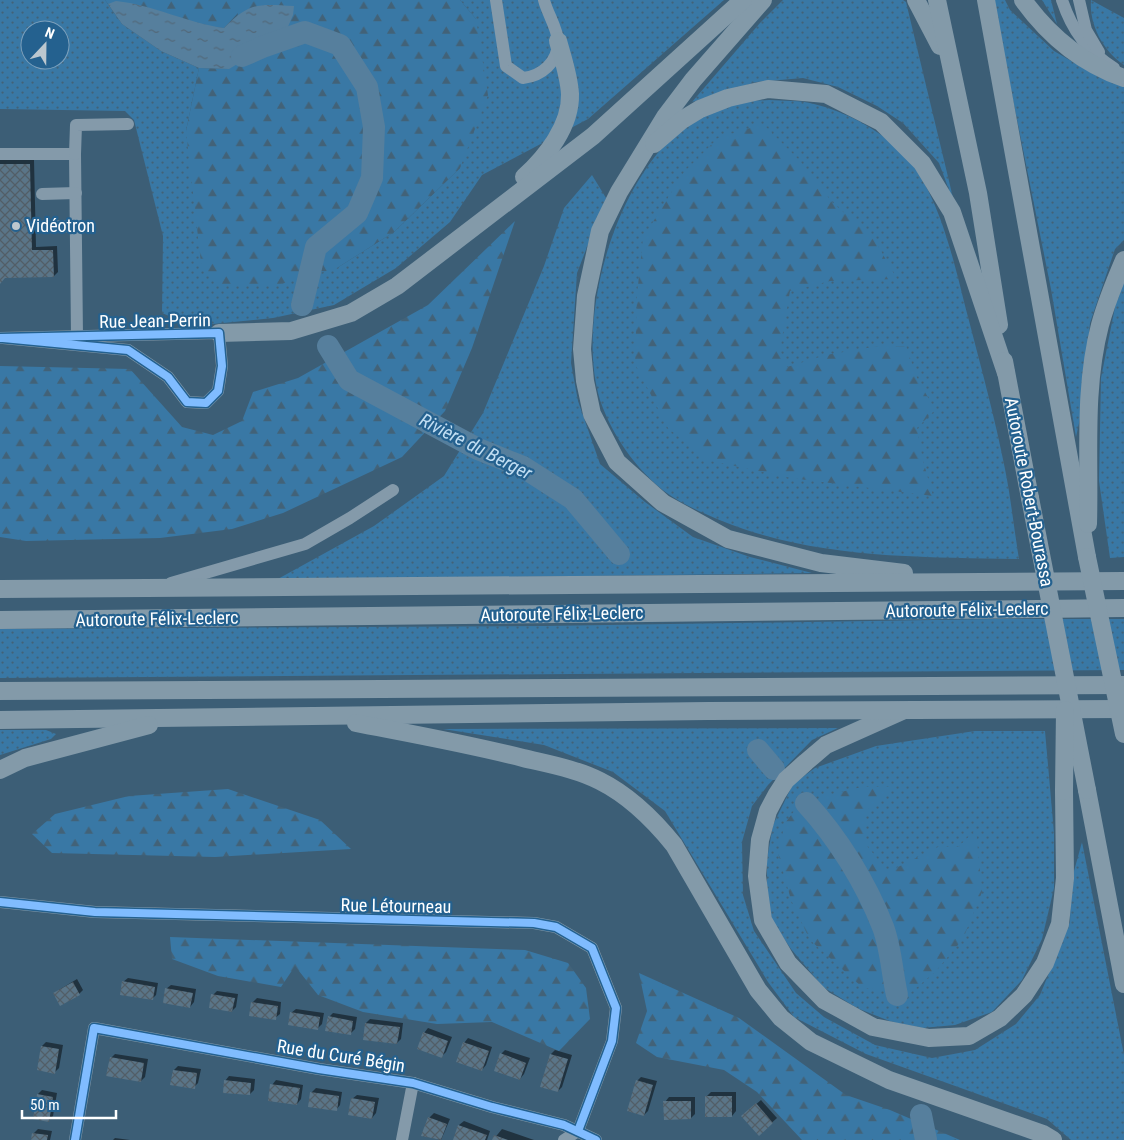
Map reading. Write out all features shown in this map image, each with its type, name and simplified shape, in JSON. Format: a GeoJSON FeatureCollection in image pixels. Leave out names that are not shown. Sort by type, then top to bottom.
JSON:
{"type":"FeatureCollection","features":[{"type":"Feature","properties":{"kind":"highway"},"geometry":{"type":"LineString","coordinates":[[219,333],[291,331],[351,312],[397,286],[593,136],[743,0]]}},
{"type":"Feature","properties":{"kind":"highway"},"geometry":{"type":"LineString","coordinates":[[763,0],[693,80],[665,117],[619,192],[600,231],[586,296],[582,350],[585,381],[592,414],[617,462],[663,503],[728,539],[821,563],[976,582]]}},
{"type":"Feature","properties":{"kind":"highway"},"geometry":{"type":"LineString","coordinates":[[916,0],[951,69]]}},
{"type":"Feature","properties":{"kind":"highway","name":"Autoroute Robert-Bourassa"},"geometry":{"type":"LineString","coordinates":[[937,0],[978,193],[1006,373],[1065,670],[1124,984]]}},
{"type":"Feature","properties":{"kind":"highway"},"geometry":{"type":"LineString","coordinates":[[986,0],[1082,496],[1087,557],[1124,734]]}},
{"type":"Feature","properties":{"kind":"highway"},"geometry":{"type":"LineString","coordinates":[[1022,0],[1040,24],[1065,48],[1104,71],[1124,76]]}},
{"type":"Feature","properties":{"kind":"highway"},"geometry":{"type":"LineString","coordinates":[[459,239],[550,150],[569,112],[570,95],[567,75],[558,41]]}},
{"type":"Feature","properties":{"kind":"highway"},"geometry":{"type":"LineString","coordinates":[[641,155],[682,120],[700,109],[728,98],[768,88],[826,94],[881,122],[922,163],[952,212],[1006,373]]}},
{"type":"Feature","properties":{"kind":"highway"},"geometry":{"type":"LineString","coordinates":[[1082,496],[1088,412],[1100,326],[1124,260]]}},
{"type":"Feature","properties":{"kind":"highway"},"geometry":{"type":"LineString","coordinates":[[0,589],[976,582],[1120,579]]}},
{"type":"Feature","properties":{"kind":"highway"},"geometry":{"type":"LineString","coordinates":[[0,580],[57,589]]}},
{"type":"Feature","properties":{"kind":"highway","name":"Autoroute Félix-Leclerc"},"geometry":{"type":"LineString","coordinates":[[0,620],[1124,608]]}},
{"type":"Feature","properties":{"kind":"highway"},"geometry":{"type":"LineString","coordinates":[[906,709],[826,745],[786,780],[768,812],[760,840],[757,876],[763,920],[788,963],[824,1000],[873,1027],[929,1038],[969,1036],[1000,1018],[1024,995],[1045,963],[1060,924],[1065,878],[1065,670]]}},
{"type":"Feature","properties":{"kind":"highway"},"geometry":{"type":"LineString","coordinates":[[0,692],[1124,686]]}},
{"type":"Feature","properties":{"kind":"highway"},"geometry":{"type":"LineString","coordinates":[[0,720],[906,709],[1124,709]]}},
{"type":"Feature","properties":{"kind":"highway"},"geometry":{"type":"LineString","coordinates":[[0,770],[35,755],[181,717]]}},
{"type":"Feature","properties":{"kind":"highway"},"geometry":{"type":"LineString","coordinates":[[321,717],[479,747],[549,764],[599,780],[624,796],[661,829],[674,845],[758,990],[781,1018],[811,1042],[889,1080],[1043,1134],[1053,1140]]}},
{"type":"Feature","properties":{"kind":"street"},"geometry":{"type":"LineString","coordinates":[[496,0],[506,66],[514,74],[523,78],[534,77],[544,71],[552,60],[558,41],[544,0]]}},
{"type":"Feature","properties":{"kind":"street"},"geometry":{"type":"LineString","coordinates":[[1062,0],[1069,21],[1087,47],[1124,76]]}},
{"type":"Feature","properties":{"kind":"street"},"geometry":{"type":"LineString","coordinates":[[1079,0],[1086,30],[1106,62]]}},
{"type":"Feature","properties":{"kind":"street"},"geometry":{"type":"LineString","coordinates":[[77,336],[76,125],[128,124]]}},
{"type":"Feature","properties":{"kind":"street"},"geometry":{"type":"LineString","coordinates":[[0,154],[76,154]]}},
{"type":"Feature","properties":{"kind":"street"},"geometry":{"type":"LineString","coordinates":[[42,194],[76,193]]}},
{"type":"Feature","properties":{"kind":"street"},"geometry":{"type":"LineString","coordinates":[[42,227],[76,226]]}},
{"type":"Feature","properties":{"kind":"street","name":"Rue Jean-Perrin"},"geometry":{"type":"LineString","coordinates":[[219,333],[222,366],[218,391],[206,403],[187,402],[168,377],[128,350],[1,338],[219,333]]}},
{"type":"Feature","properties":{"kind":"street"},"geometry":{"type":"LineString","coordinates":[[150,588],[305,544],[393,490]]}},
{"type":"Feature","properties":{"kind":"street","name":"Rue Létourneau"},"geometry":{"type":"LineString","coordinates":[[0,902],[95,912],[534,923],[556,927],[592,948],[616,1008],[612,1041],[580,1136]]}},
{"type":"Feature","properties":{"kind":"street","name":"Rue du Curé Bégin"},"geometry":{"type":"LineString","coordinates":[[75,1140],[94,1028],[319,1069],[413,1082],[492,1107],[564,1125],[580,1136],[596,1140]]}},
{"type":"Feature","properties":{"kind":"street"},"geometry":{"type":"LineString","coordinates":[[402,1140],[413,1082]]}},
{"type":"Feature","properties":{"kind":"street"},"geometry":{"type":"LineString","coordinates":[[564,1140],[580,1136]]}},
{"type":"Feature","properties":{"kind":"green space"},"geometry":{"type":"Polygon","coordinates":[[[0,0],[105,0],[122,24],[161,51],[199,68],[186,131],[337,268],[394,232],[460,168],[476,19],[460,0],[724,0],[588,119],[482,175],[450,222],[396,268],[334,305],[273,318],[193,326],[162,313],[163,236],[134,120],[125,111],[0,109],[0,0]]]}},
{"type":"Feature","properties":{"kind":"green space"},"geometry":{"type":"Polygon","coordinates":[[[105,0],[460,0],[476,19],[488,95],[460,168],[394,232],[337,268],[274,286],[217,286],[201,263],[186,131],[199,68],[229,69],[238,13],[224,28],[200,25],[142,6],[119,3],[108,4],[105,0]]]}},
{"type":"Feature","properties":{"kind":"green space"},"geometry":{"type":"Polygon","coordinates":[[[783,0],[903,0],[906,2],[955,206],[939,163],[903,123],[877,106],[838,87],[803,78],[756,82],[692,102],[760,23],[783,0]]]}},
{"type":"Feature","properties":{"kind":"green space"},"geometry":{"type":"Polygon","coordinates":[[[993,0],[1005,0],[1010,10],[1054,51],[1099,77],[1124,85],[1124,240],[1115,249],[1090,323],[1082,409],[1076,437],[1051,289],[993,0]]]}},
{"type":"Feature","properties":{"kind":"green space"},"geometry":{"type":"Polygon","coordinates":[[[1042,0],[1051,0],[1057,24],[1042,0]]]}},
{"type":"Feature","properties":{"kind":"green space"},"geometry":{"type":"Polygon","coordinates":[[[1091,0],[1124,18],[1124,65],[1116,59],[1099,37],[1092,19],[1091,0]]]}},
{"type":"Feature","properties":{"kind":"green space"},"geometry":{"type":"Polygon","coordinates":[[[742,101],[797,101],[826,107],[849,116],[871,128],[900,150],[914,166],[926,186],[951,251],[988,393],[1005,469],[1019,559],[869,554],[794,543],[758,533],[722,521],[678,500],[664,491],[634,461],[611,426],[600,400],[594,368],[593,333],[597,297],[605,260],[617,224],[633,190],[652,161],[673,137],[686,127],[704,116],[731,104],[742,101]]]}},
{"type":"Feature","properties":{"kind":"green space"},"geometry":{"type":"Polygon","coordinates":[[[763,124],[800,161],[832,202],[874,239],[897,279],[830,281],[790,291],[780,350],[787,367],[826,355],[879,346],[906,346],[916,376],[935,410],[917,428],[922,457],[933,496],[791,478],[707,460],[668,428],[635,364],[637,295],[643,238],[684,172],[718,138],[763,124]]]}},
{"type":"Feature","properties":{"kind":"green space"},"geometry":{"type":"Polygon","coordinates":[[[592,175],[606,198],[577,273],[571,363],[578,401],[600,464],[645,502],[693,537],[750,557],[812,573],[276,580],[374,526],[444,476],[483,413],[544,266],[564,208],[592,175]]]}},
{"type":"Feature","properties":{"kind":"green space"},"geometry":{"type":"Polygon","coordinates":[[[515,221],[472,348],[445,411],[402,457],[283,513],[232,529],[160,538],[26,541],[0,537],[0,366],[130,369],[182,427],[213,435],[242,421],[253,392],[298,378],[428,305],[515,221]]]}},
{"type":"Feature","properties":{"kind":"green space"},"geometry":{"type":"Polygon","coordinates":[[[1124,281],[1124,557],[1110,558],[1099,481],[1101,378],[1117,297],[1124,281]]]}},
{"type":"Feature","properties":{"kind":"green space"},"geometry":{"type":"Polygon","coordinates":[[[996,619],[1124,619],[1124,670],[0,678],[0,629],[545,626],[996,619]]]}},
{"type":"Feature","properties":{"kind":"green space"},"geometry":{"type":"Polygon","coordinates":[[[838,728],[812,740],[768,785],[752,806],[742,842],[743,895],[754,931],[796,993],[824,1017],[875,1045],[932,1058],[975,1050],[1016,1024],[1040,995],[1070,922],[1071,882],[1082,842],[1124,1055],[1124,1140],[1071,1140],[1047,1119],[866,1054],[794,1017],[768,982],[665,811],[613,772],[544,745],[443,729],[838,728]]]}},
{"type":"Feature","properties":{"kind":"green space"},"geometry":{"type":"Polygon","coordinates":[[[0,730],[46,730],[56,734],[51,739],[0,755],[0,730]]]}},
{"type":"Feature","properties":{"kind":"green space"},"geometry":{"type":"Polygon","coordinates":[[[975,731],[1045,731],[1054,833],[1054,888],[1042,939],[1022,980],[992,1012],[955,1025],[922,1028],[892,1022],[857,1008],[823,987],[791,949],[772,921],[767,888],[767,859],[773,825],[793,784],[815,768],[876,746],[975,731]]]}},
{"type":"Feature","properties":{"kind":"green space"},"geometry":{"type":"Polygon","coordinates":[[[862,787],[893,787],[865,812],[864,842],[888,872],[938,847],[958,847],[976,830],[982,892],[963,939],[935,972],[910,993],[863,988],[810,940],[791,900],[778,853],[785,823],[795,810],[828,795],[862,787]]]}},
{"type":"Feature","properties":{"kind":"green space"},"geometry":{"type":"Polygon","coordinates":[[[228,789],[320,820],[351,849],[215,857],[52,853],[32,834],[55,814],[129,796],[228,789]]]}},
{"type":"Feature","properties":{"kind":"green space"},"geometry":{"type":"Polygon","coordinates":[[[170,937],[525,950],[568,963],[586,988],[590,1019],[559,1051],[492,1022],[437,1024],[363,1012],[318,995],[295,966],[281,987],[218,976],[172,959],[170,937]]]}},
{"type":"Feature","properties":{"kind":"green space"},"geometry":{"type":"Polygon","coordinates":[[[639,973],[739,1018],[846,1095],[890,1110],[960,1140],[802,1140],[757,1092],[724,1070],[657,1057],[636,1043],[647,1011],[639,973]]]}},
{"type":"Feature","properties":{"kind":"water"},"geometry":{"type":"Polygon","coordinates":[[[116,1],[144,6],[210,26],[224,28],[241,13],[255,6],[294,6],[293,15],[284,36],[229,69],[199,68],[161,51],[122,24],[108,4],[116,1]]]}},
{"type":"Feature","properties":{"kind":"building","name":"Vidéotron"},"geometry":{"type":"Polygon","coordinates":[[[0,164],[30,164],[32,250],[53,250],[54,277],[5,278],[0,284],[0,164]]]}},
{"type":"Feature","properties":{"kind":"building"},"geometry":{"type":"Polygon","coordinates":[[[122,981],[155,987],[153,1000],[120,995],[122,981]]]}},
{"type":"Feature","properties":{"kind":"building"},"geometry":{"type":"Polygon","coordinates":[[[73,982],[80,995],[60,1006],[53,993],[73,982]]]}},
{"type":"Feature","properties":{"kind":"building"},"geometry":{"type":"Polygon","coordinates":[[[165,988],[193,993],[190,1008],[163,1003],[165,988]]]}},
{"type":"Feature","properties":{"kind":"building"},"geometry":{"type":"Polygon","coordinates":[[[211,994],[235,998],[232,1012],[209,1008],[211,994]]]}},
{"type":"Feature","properties":{"kind":"building"},"geometry":{"type":"Polygon","coordinates":[[[251,1002],[278,1006],[276,1020],[249,1016],[251,1002]]]}},
{"type":"Feature","properties":{"kind":"building"},"geometry":{"type":"Polygon","coordinates":[[[290,1012],[320,1017],[318,1030],[288,1025],[290,1012]]]}},
{"type":"Feature","properties":{"kind":"building"},"geometry":{"type":"Polygon","coordinates":[[[328,1016],[353,1021],[351,1035],[325,1031],[328,1016]]]}},
{"type":"Feature","properties":{"kind":"building"},"geometry":{"type":"Polygon","coordinates":[[[365,1023],[400,1027],[397,1044],[363,1040],[365,1023]]]}},
{"type":"Feature","properties":{"kind":"building"},"geometry":{"type":"Polygon","coordinates":[[[423,1032],[448,1041],[442,1058],[417,1049],[423,1032]]]}},
{"type":"Feature","properties":{"kind":"building"},"geometry":{"type":"Polygon","coordinates":[[[463,1042],[489,1051],[482,1071],[456,1062],[463,1042]]]}},
{"type":"Feature","properties":{"kind":"building"},"geometry":{"type":"Polygon","coordinates":[[[41,1046],[59,1049],[55,1074],[37,1070],[41,1046]]]}},
{"type":"Feature","properties":{"kind":"building"},"geometry":{"type":"Polygon","coordinates":[[[500,1053],[526,1063],[520,1080],[494,1071],[500,1053]]]}},
{"type":"Feature","properties":{"kind":"building"},"geometry":{"type":"Polygon","coordinates":[[[550,1054],[568,1059],[558,1092],[540,1087],[550,1054]]]}},
{"type":"Feature","properties":{"kind":"building"},"geometry":{"type":"Polygon","coordinates":[[[110,1057],[144,1063],[141,1082],[106,1076],[110,1057]]]}},
{"type":"Feature","properties":{"kind":"building"},"geometry":{"type":"Polygon","coordinates":[[[173,1070],[197,1073],[195,1089],[170,1085],[173,1070]]]}},
{"type":"Feature","properties":{"kind":"building"},"geometry":{"type":"Polygon","coordinates":[[[224,1080],[251,1083],[250,1095],[223,1093],[224,1080]]]}},
{"type":"Feature","properties":{"kind":"building"},"geometry":{"type":"Polygon","coordinates":[[[636,1080],[653,1085],[644,1116],[627,1111],[636,1080]]]}},
{"type":"Feature","properties":{"kind":"building"},"geometry":{"type":"Polygon","coordinates":[[[270,1084],[300,1088],[297,1105],[268,1101],[270,1084]]]}},
{"type":"Feature","properties":{"kind":"building"},"geometry":{"type":"Polygon","coordinates":[[[310,1092],[339,1096],[337,1111],[308,1107],[310,1092]]]}},
{"type":"Feature","properties":{"kind":"building"},"geometry":{"type":"Polygon","coordinates":[[[37,1094],[53,1097],[49,1122],[33,1119],[37,1094]]]}},
{"type":"Feature","properties":{"kind":"building"},"geometry":{"type":"Polygon","coordinates":[[[705,1096],[732,1096],[732,1117],[705,1117],[705,1096]]]}},
{"type":"Feature","properties":{"kind":"building"},"geometry":{"type":"Polygon","coordinates":[[[351,1098],[375,1102],[372,1119],[348,1115],[351,1098]]]}},
{"type":"Feature","properties":{"kind":"building"},"geometry":{"type":"Polygon","coordinates":[[[663,1101],[691,1101],[691,1119],[664,1120],[663,1101]]]}},
{"type":"Feature","properties":{"kind":"building"},"geometry":{"type":"Polygon","coordinates":[[[756,1103],[773,1123],[759,1136],[741,1116],[756,1103]]]}},
{"type":"Feature","properties":{"kind":"building"},"geometry":{"type":"Polygon","coordinates":[[[428,1117],[447,1124],[441,1140],[421,1136],[428,1117]]]}},
{"type":"Feature","properties":{"kind":"building"},"geometry":{"type":"Polygon","coordinates":[[[458,1125],[487,1135],[485,1140],[453,1140],[458,1125]]]}},
{"type":"Feature","properties":{"kind":"building"},"geometry":{"type":"Polygon","coordinates":[[[32,1133],[48,1135],[47,1140],[31,1140],[32,1133]]]}},
{"type":"Feature","properties":{"kind":"building"},"geometry":{"type":"Polygon","coordinates":[[[494,1135],[508,1140],[492,1140],[494,1135]]]}},
{"type":"Feature","properties":{"kind":"waterway","name":"Rivière du Berger"},"geometry":{"type":"LineString","coordinates":[[242,56],[305,32],[340,45],[367,87],[374,127],[372,178],[357,213],[316,247],[302,305]]}},
{"type":"Feature","properties":{"kind":"waterway","name":"Rivière du Berger"},"geometry":{"type":"LineString","coordinates":[[328,346],[349,380],[478,449],[523,467],[573,499],[619,554]]}},
{"type":"Feature","properties":{"kind":"waterway","name":"Rivière du Berger"},"geometry":{"type":"LineString","coordinates":[[758,750],[774,769]]}},
{"type":"Feature","properties":{"kind":"waterway","name":"Rivière du Berger"},"geometry":{"type":"LineString","coordinates":[[806,803],[840,846],[860,878],[876,910],[888,943],[897,995]]}},
{"type":"Feature","properties":{"kind":"waterway","name":"Rivière du Berger"},"geometry":{"type":"LineString","coordinates":[[921,1115],[926,1140]]}},
{"type":"Feature","properties":{"kind":"cycle path"},"geometry":{"type":"LineString","coordinates":[[0,338],[219,333],[222,366],[218,391],[206,403],[187,402],[168,377],[128,350],[3,338]]}},
{"type":"Feature","properties":{"kind":"cycle path"},"geometry":{"type":"LineString","coordinates":[[0,902],[95,912],[534,923],[556,927],[592,948],[616,1008],[612,1041],[578,1131]]}},
{"type":"Feature","properties":{"kind":"cycle path"},"geometry":{"type":"LineString","coordinates":[[75,1140],[94,1028],[319,1069],[413,1083],[492,1107],[564,1125],[596,1140]]}},
{"type":"Feature","properties":{"kind":"place","name":"Vidéotron"},"geometry":{"type":"Point","coordinates":[16,226]}}]}
